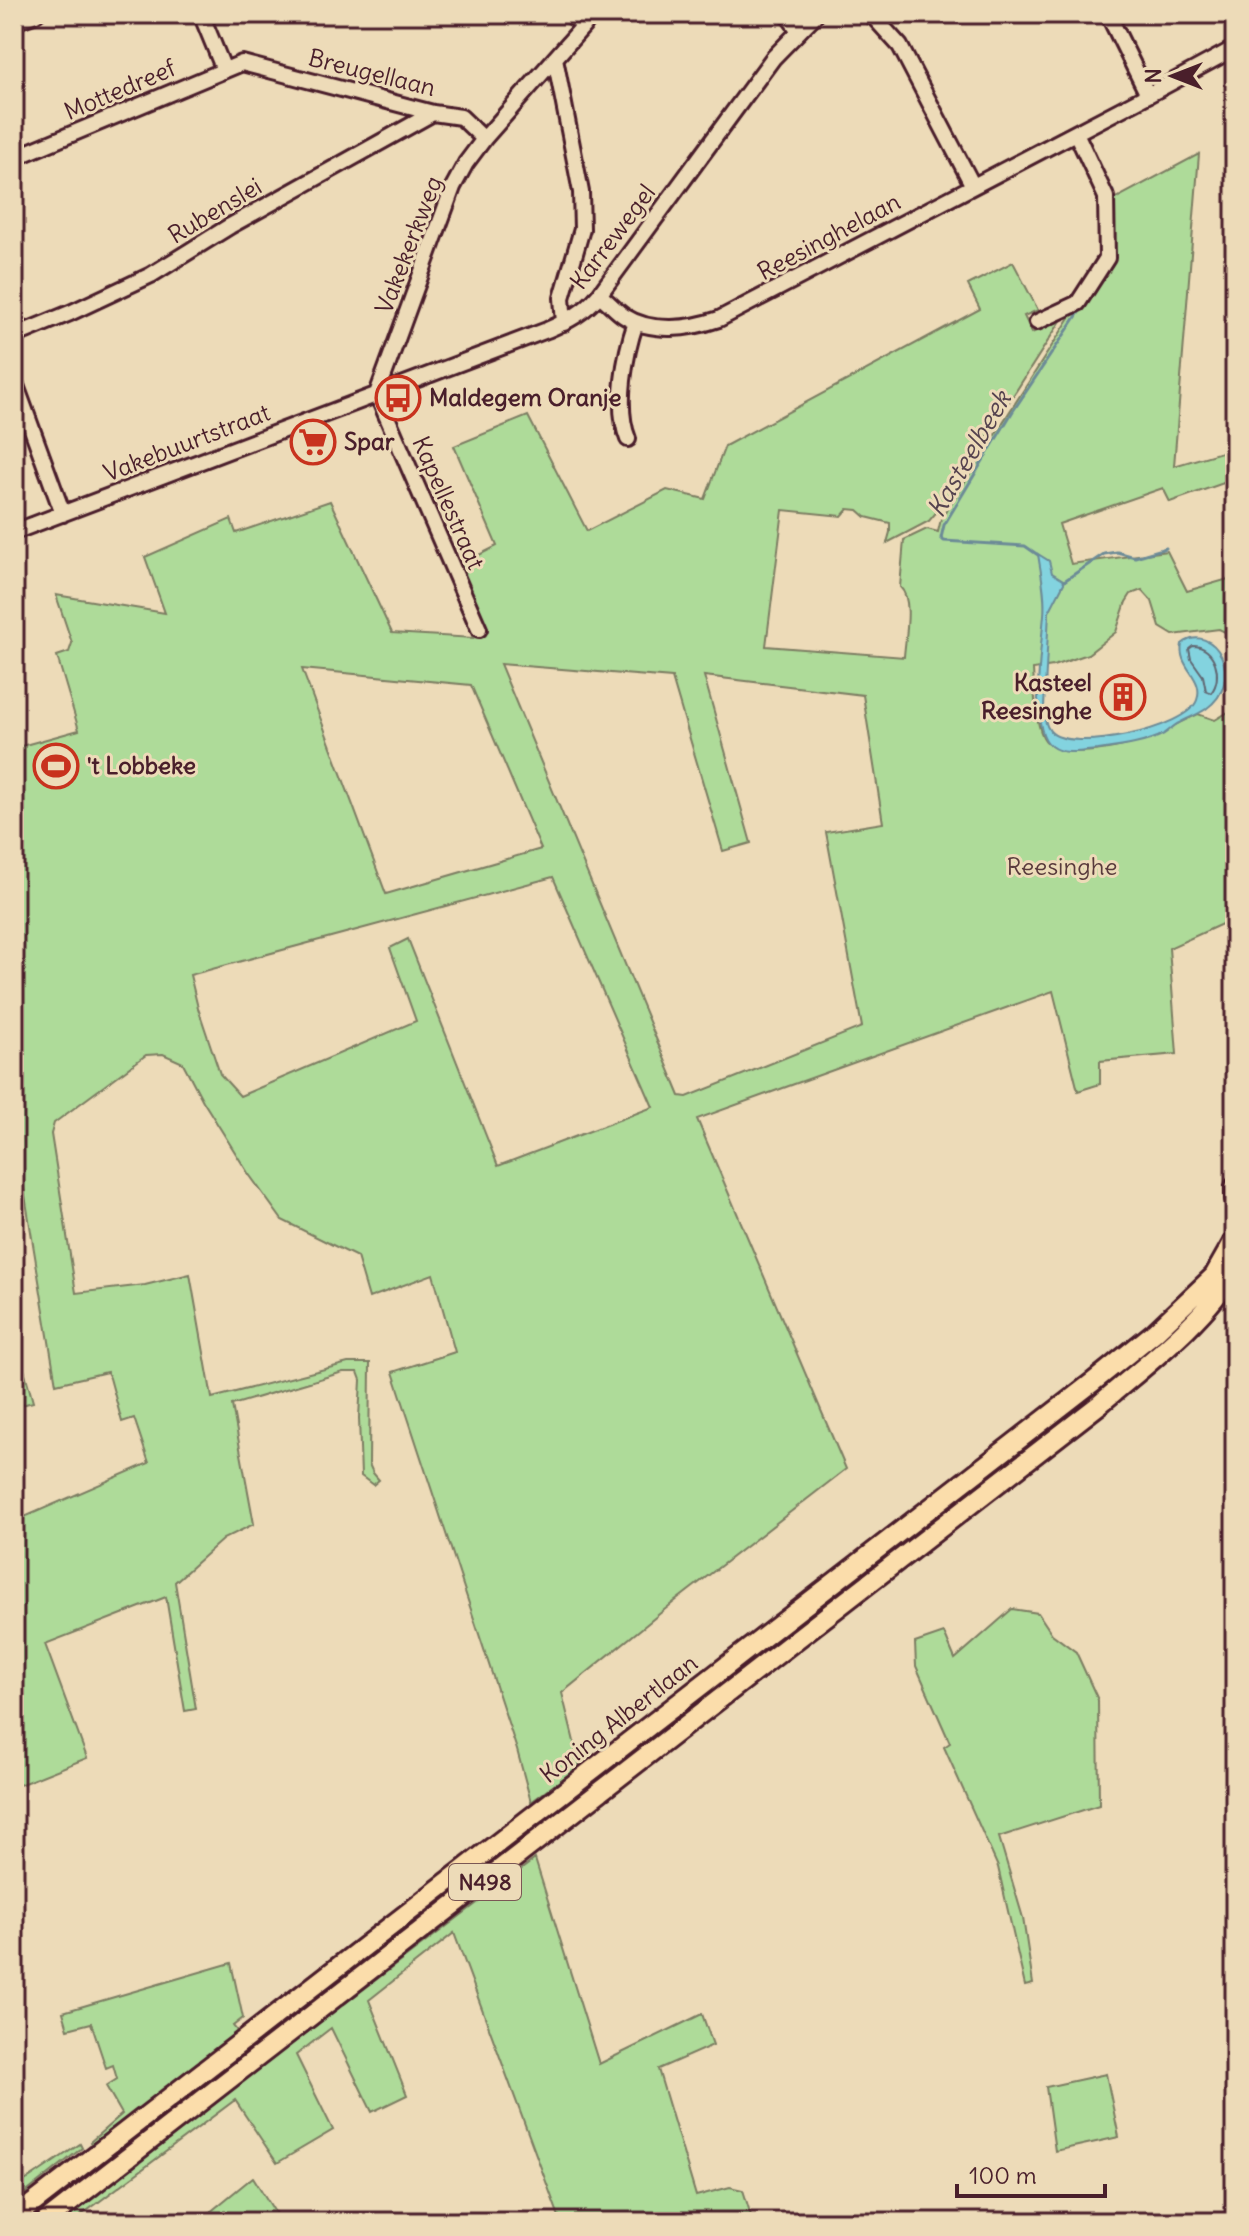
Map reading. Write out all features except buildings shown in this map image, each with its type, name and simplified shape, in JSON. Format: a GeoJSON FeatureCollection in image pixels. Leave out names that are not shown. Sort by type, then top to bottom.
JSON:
{"type":"FeatureCollection","features":[{"type":"Feature","properties":{"kind":"main road"},"geometry":{"type":"LineString","coordinates":[[1235,1187],[1235,1199]]}},
{"type":"Feature","properties":{"kind":"main road","name":"Koning Albertlaan"},"geometry":{"type":"LineString","coordinates":[[14,2218],[1093,1382],[1155,1332],[1214,1276],[1235,1239]]}},
{"type":"Feature","properties":{"kind":"main road","name":"Koning Albertlaan"},"geometry":{"type":"LineString","coordinates":[[45,2222],[1088,1413],[1198,1316],[1235,1269]]}},
{"type":"Feature","properties":{"kind":"street"},"geometry":{"type":"LineString","coordinates":[[14,22],[36,14]]}},
{"type":"Feature","properties":{"kind":"street"},"geometry":{"type":"LineString","coordinates":[[201,14],[224,70]]}},
{"type":"Feature","properties":{"kind":"street"},"geometry":{"type":"LineString","coordinates":[[569,14],[589,19]]}},
{"type":"Feature","properties":{"kind":"street"},"geometry":{"type":"LineString","coordinates":[[787,14],[799,31]]}},
{"type":"Feature","properties":{"kind":"street","name":"Karrewegel"},"geometry":{"type":"LineString","coordinates":[[377,394],[564,323],[590,306],[773,58],[816,14]]}},
{"type":"Feature","properties":{"kind":"street"},"geometry":{"type":"LineString","coordinates":[[871,14],[900,46],[973,186]]}},
{"type":"Feature","properties":{"kind":"street"},"geometry":{"type":"LineString","coordinates":[[1108,14],[1148,95]]}},
{"type":"Feature","properties":{"kind":"street","name":"Vakekerkweg"},"geometry":{"type":"LineString","coordinates":[[377,394],[453,187],[466,163],[589,19]]}},
{"type":"Feature","properties":{"kind":"street","name":"Reesinghelaan"},"geometry":{"type":"LineString","coordinates":[[599,295],[625,317],[658,327],[681,328],[719,319],[1235,48]]}},
{"type":"Feature","properties":{"kind":"street"},"geometry":{"type":"LineString","coordinates":[[555,58],[581,192],[582,229],[562,298],[564,323]]}},
{"type":"Feature","properties":{"kind":"street","name":"Mottedreef"},"geometry":{"type":"LineString","coordinates":[[14,158],[242,63]]}},
{"type":"Feature","properties":{"kind":"street","name":"Breugellaan"},"geometry":{"type":"LineString","coordinates":[[242,63],[433,113],[461,117],[484,139]]}},
{"type":"Feature","properties":{"kind":"street","name":"Rubenslei"},"geometry":{"type":"LineString","coordinates":[[14,336],[151,275],[230,226],[433,113]]}},
{"type":"Feature","properties":{"kind":"street"},"geometry":{"type":"LineString","coordinates":[[1037,322],[1078,303],[1107,258],[1106,197],[1076,133]]}},
{"type":"Feature","properties":{"kind":"street"},"geometry":{"type":"LineString","coordinates":[[636,322],[630,337],[621,412],[624,442],[642,431]]}},
{"type":"Feature","properties":{"kind":"street"},"geometry":{"type":"LineString","coordinates":[[14,380],[63,514]]}},
{"type":"Feature","properties":{"kind":"street","name":"Vakebuurtstraat"},"geometry":{"type":"LineString","coordinates":[[14,532],[377,394]]}},
{"type":"Feature","properties":{"kind":"street","name":"Kapellestraat"},"geometry":{"type":"LineString","coordinates":[[377,394],[479,629]]}},
{"type":"Feature","properties":{"kind":"green space","name":"Reesinghe"},"geometry":{"type":"Polygon","coordinates":[[[1199,154],[1174,466],[1235,448],[1235,479],[1170,502],[1163,488],[1059,524],[1071,564],[1167,551],[1187,591],[1235,577],[1235,633],[1231,635],[1219,629],[1173,635],[1160,627],[1152,601],[1142,590],[1131,594],[1126,602],[1116,632],[1088,654],[1033,669],[1034,694],[1043,737],[1051,746],[1080,752],[1133,744],[1162,734],[1198,714],[1215,720],[1235,708],[1235,918],[1169,948],[1177,1054],[1100,1061],[1100,1084],[1078,1091],[1053,991],[697,1119],[846,1469],[562,1693],[580,1766],[531,1802],[517,1750],[393,1372],[455,1352],[433,1274],[369,1298],[357,1257],[282,1220],[248,1173],[183,1063],[163,1054],[146,1055],[54,1123],[51,1134],[76,1293],[145,1285],[190,1274],[212,1398],[348,1363],[370,1363],[369,1464],[379,1480],[373,1485],[361,1476],[361,1380],[358,1372],[343,1372],[232,1405],[254,1524],[223,1539],[175,1582],[196,1709],[185,1711],[166,1597],[45,1644],[87,1758],[14,1787],[14,1582],[17,1581],[14,1570],[14,1502],[20,1519],[149,1463],[134,1418],[122,1422],[107,1372],[56,1384],[21,1171],[14,1182],[14,748],[79,730],[57,656],[69,652],[72,643],[56,595],[165,613],[145,557],[231,519],[236,533],[330,501],[392,633],[473,638],[445,572],[497,546],[454,446],[528,416],[587,531],[667,490],[705,499],[725,446],[980,309],[968,285],[1013,262],[1038,310],[1024,316],[1032,333],[1062,319],[945,502],[929,521],[887,543],[890,523],[866,517],[858,510],[848,509],[842,516],[783,510],[766,646],[904,657],[908,610],[900,587],[904,540],[927,529],[938,532],[941,519],[1069,319],[1105,270],[1109,202],[1199,154]],[[500,664],[680,1096],[687,1097],[862,1027],[826,832],[883,823],[863,695],[704,676],[751,843],[723,851],[672,678],[500,664]],[[302,669],[386,894],[541,849],[471,685],[302,669]],[[553,877],[190,975],[220,1074],[240,1096],[416,1021],[390,948],[408,939],[498,1166],[653,1107],[553,877]]]}},
{"type":"Feature","properties":{"kind":"green space"},"geometry":{"type":"Polygon","coordinates":[[[16,1340],[33,1402],[14,1407],[17,1396],[14,1380],[16,1340]]]}},
{"type":"Feature","properties":{"kind":"green space"},"geometry":{"type":"Polygon","coordinates":[[[1012,1609],[1038,1613],[1052,1634],[1076,1652],[1098,1700],[1099,1805],[999,1837],[1023,1918],[1033,1984],[1025,1986],[998,1867],[944,1747],[950,1743],[916,1666],[915,1643],[944,1633],[955,1659],[1012,1609]]]}},
{"type":"Feature","properties":{"kind":"green space"},"geometry":{"type":"Polygon","coordinates":[[[535,1859],[599,2064],[702,2014],[713,2045],[658,2069],[696,2196],[730,2187],[743,2190],[753,2222],[561,2222],[454,1933],[369,2000],[407,2095],[372,2112],[331,2028],[296,2055],[333,2130],[277,2163],[235,2100],[72,2222],[57,2222],[535,1859]]]}},
{"type":"Feature","properties":{"kind":"green space"},"geometry":{"type":"Polygon","coordinates":[[[231,1963],[243,2018],[233,2026],[238,2032],[92,2146],[90,2142],[122,2114],[106,2086],[117,2079],[113,2065],[106,2068],[91,2023],[68,2029],[63,2012],[231,1963]]]}},
{"type":"Feature","properties":{"kind":"green space"},"geometry":{"type":"Polygon","coordinates":[[[1106,2074],[1119,2137],[1055,2151],[1046,2087],[1106,2074]]]}},
{"type":"Feature","properties":{"kind":"green space"},"geometry":{"type":"Polygon","coordinates":[[[80,2144],[82,2148],[14,2202],[14,2186],[80,2144]]]}},
{"type":"Feature","properties":{"kind":"green space"},"geometry":{"type":"Polygon","coordinates":[[[253,2177],[281,2222],[198,2222],[253,2177]]]}},
{"type":"Feature","properties":{"kind":"water"},"geometry":{"type":"Polygon","coordinates":[[[1038,554],[1049,561],[1052,573],[1065,581],[1049,612],[1044,708],[1050,731],[1061,737],[1080,740],[1102,739],[1151,729],[1189,711],[1197,700],[1198,692],[1183,660],[1182,644],[1194,639],[1205,640],[1221,656],[1225,669],[1224,683],[1218,697],[1203,711],[1149,740],[1080,752],[1061,751],[1051,746],[1044,737],[1038,704],[1044,607],[1038,554]]]}},
{"type":"Feature","properties":{"kind":"waterway","name":"Kasteelbeek"},"geometry":{"type":"LineString","coordinates":[[1113,191],[1113,213]]}},
{"type":"Feature","properties":{"kind":"waterway","name":"Kasteelbeek"},"geometry":{"type":"LineString","coordinates":[[1094,292],[1105,274]]}},
{"type":"Feature","properties":{"kind":"waterway","name":"Kasteelbeek"},"geometry":{"type":"LineString","coordinates":[[1038,555],[1025,546],[944,541],[941,538],[944,525],[1013,411],[1082,308]]}},
{"type":"Feature","properties":{"kind":"waterway","name":"Kasteelbeek"},"geometry":{"type":"LineString","coordinates":[[1064,581],[1104,554],[1117,552],[1135,557],[1166,548]]}},
{"type":"Feature","properties":{"kind":"place","name":"Maldegem Oranje"},"geometry":{"type":"Point","coordinates":[398,398]}},
{"type":"Feature","properties":{"kind":"place","name":"Spar"},"geometry":{"type":"Point","coordinates":[313,442]}},
{"type":"Feature","properties":{"kind":"place","name":"Kasteel Reesinghe"},"geometry":{"type":"Point","coordinates":[1123,697]}},
{"type":"Feature","properties":{"kind":"place","name":"'t Lobbeke"},"geometry":{"type":"Point","coordinates":[56,766]}}]}
